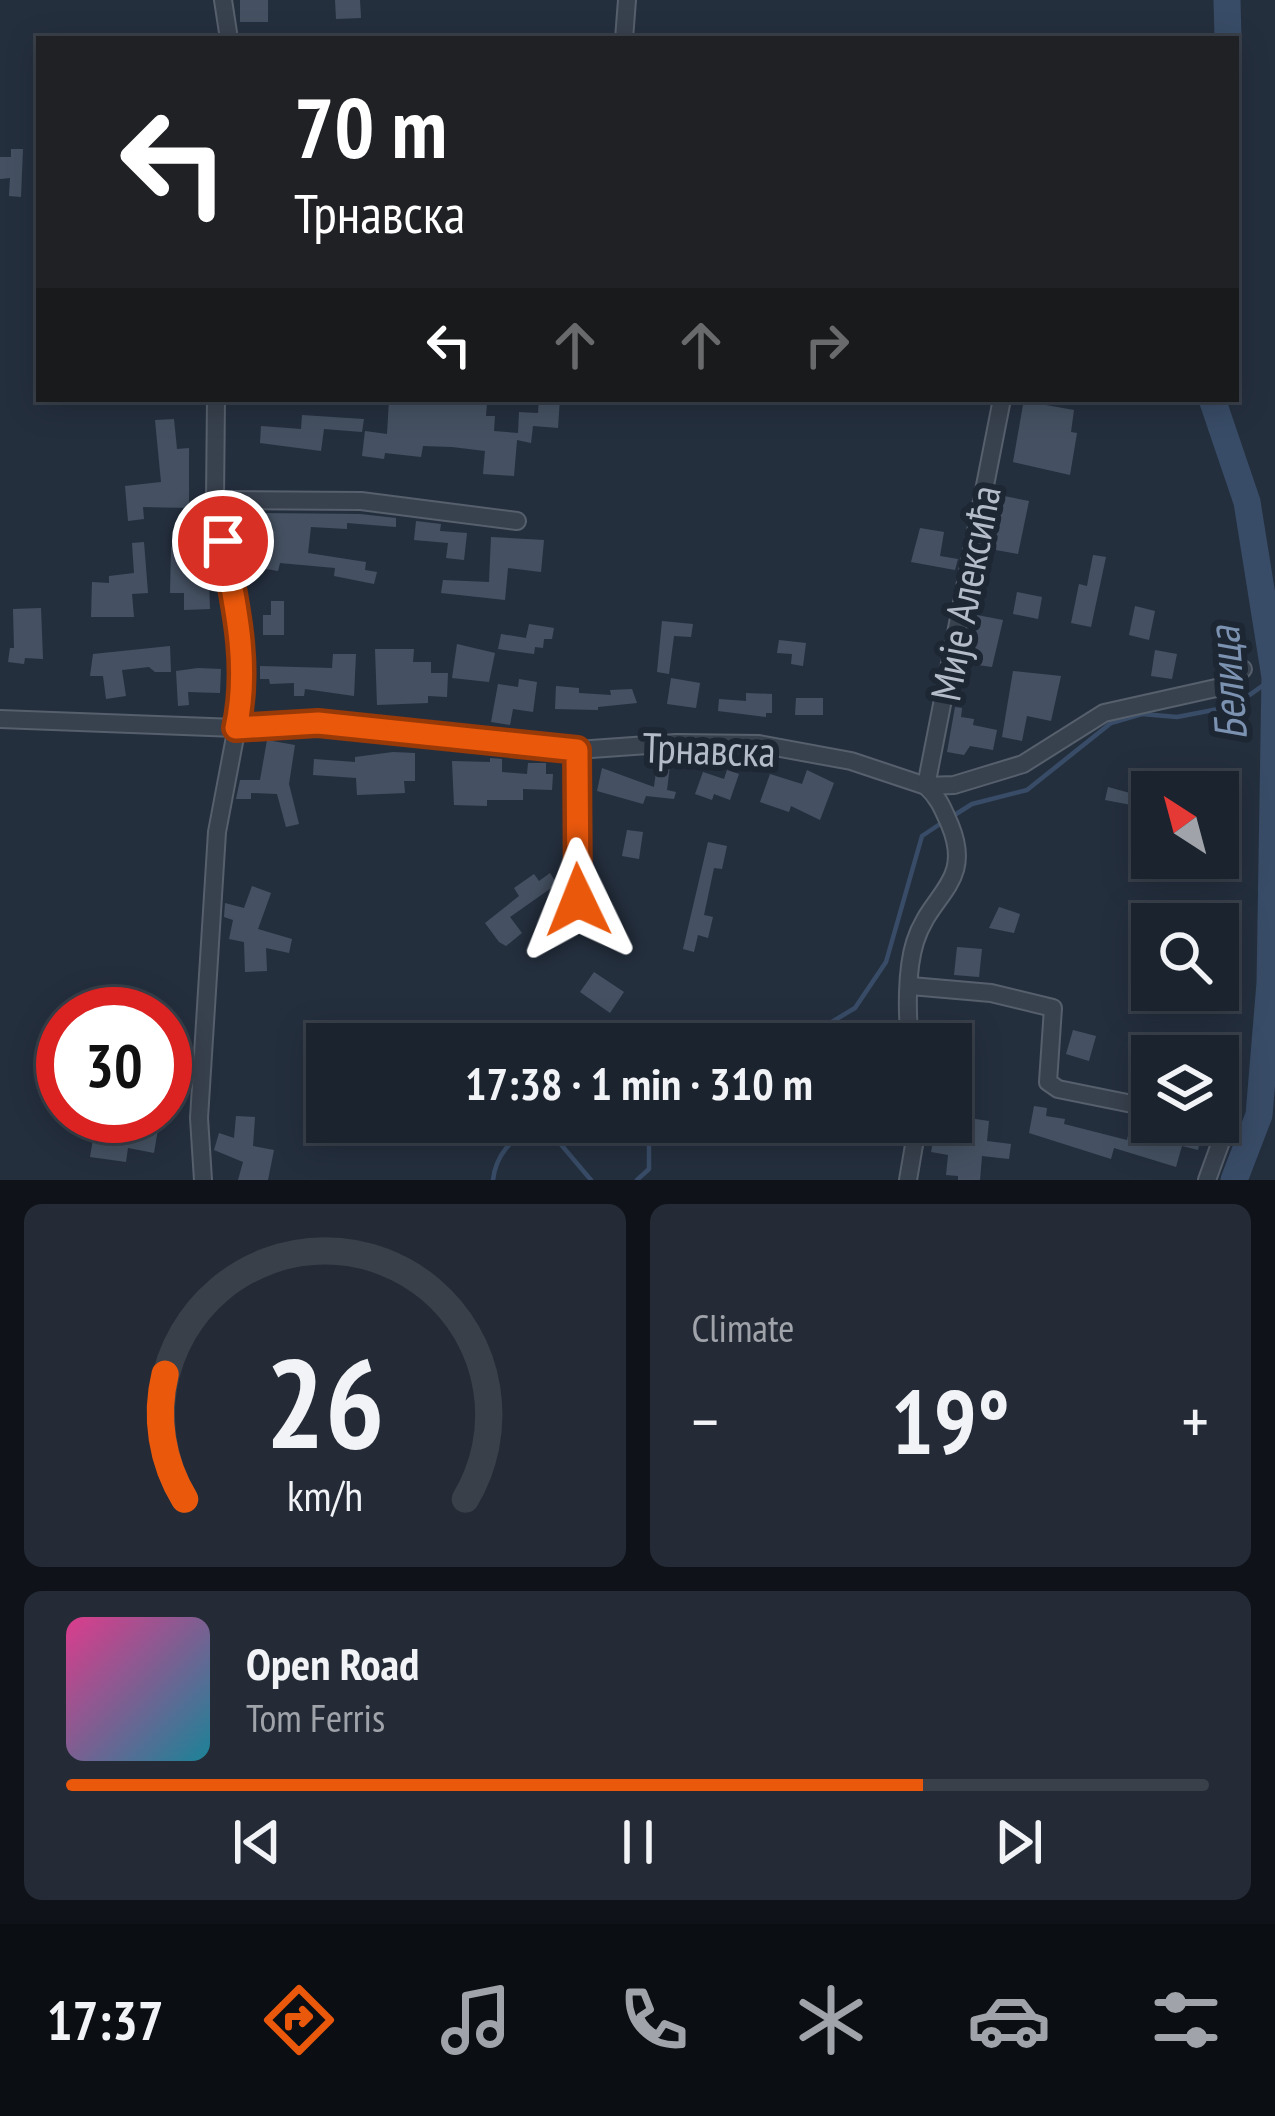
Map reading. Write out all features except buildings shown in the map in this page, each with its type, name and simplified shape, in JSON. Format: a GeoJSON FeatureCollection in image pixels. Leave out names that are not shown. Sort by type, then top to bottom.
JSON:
{"type":"FeatureCollection","features":[{"type":"Feature","properties":{"kind":"street"},"geometry":{"type":"LineString","coordinates":[[223,0],[229,36]]}},
{"type":"Feature","properties":{"kind":"street"},"geometry":{"type":"LineString","coordinates":[[624,36],[628,0]]}},
{"type":"Feature","properties":{"kind":"street"},"geometry":{"type":"LineString","coordinates":[[203,1180],[199,1118],[217,832],[242,700],[239,622],[215,500],[216,402]]}},
{"type":"Feature","properties":{"kind":"street","name":"Мије Алексића"},"geometry":{"type":"LineString","coordinates":[[926,786],[1001,402]]}},
{"type":"Feature","properties":{"kind":"street"},"geometry":{"type":"LineString","coordinates":[[215,500],[361,501],[517,521]]}},
{"type":"Feature","properties":{"kind":"street","name":"Трнавска"},"geometry":{"type":"LineString","coordinates":[[0,719],[236,728],[318,723],[577,750],[676,742],[759,744],[851,761],[926,786],[955,785],[1023,764],[1104,713],[1225,686],[1243,668]]}},
{"type":"Feature","properties":{"kind":"street"},"geometry":{"type":"LineString","coordinates":[[577,750],[578,900]]}},
{"type":"Feature","properties":{"kind":"street"},"geometry":{"type":"LineString","coordinates":[[910,1023],[913,949],[922,922],[955,873],[960,849],[942,805],[926,786]]}},
{"type":"Feature","properties":{"kind":"street"},"geometry":{"type":"LineString","coordinates":[[911,986],[992,993],[1053,1008],[1048,1082],[1058,1089],[1131,1104]]}},
{"type":"Feature","properties":{"kind":"street"},"geometry":{"type":"LineString","coordinates":[[908,1180],[914,1143]]}},
{"type":"Feature","properties":{"kind":"street"},"geometry":{"type":"LineString","coordinates":[[1207,1180],[1220,1143]]}},
{"type":"Feature","properties":{"kind":"waterway","name":"Белица"},"geometry":{"type":"LineString","coordinates":[[1227,0],[1228,36]]}},
{"type":"Feature","properties":{"kind":"waterway","name":"Белица"},"geometry":{"type":"LineString","coordinates":[[1213,402],[1247,502],[1275,677],[1270,983],[1259,1115],[1234,1180]]}},
{"type":"Feature","properties":{"kind":"waterway"},"geometry":{"type":"LineString","coordinates":[[953,816],[972,804],[1027,790],[1111,723],[1142,714],[1177,717],[1234,706],[1275,677]]}},
{"type":"Feature","properties":{"kind":"waterway"},"geometry":{"type":"LineString","coordinates":[[830,1023],[855,1008],[886,962],[922,836],[943,822]]}},
{"type":"Feature","properties":{"kind":"waterway"},"geometry":{"type":"LineString","coordinates":[[493,1180],[506,1149],[532,1128],[558,1141],[591,1180]]}},
{"type":"Feature","properties":{"kind":"waterway"},"geometry":{"type":"LineString","coordinates":[[637,1180],[649,1169],[649,1143]]}},
{"type":"Feature","properties":{"kind":"route"},"geometry":{"type":"LineString","coordinates":[[223,541],[243,670],[236,728],[318,723],[577,750],[578,900]]}}]}
